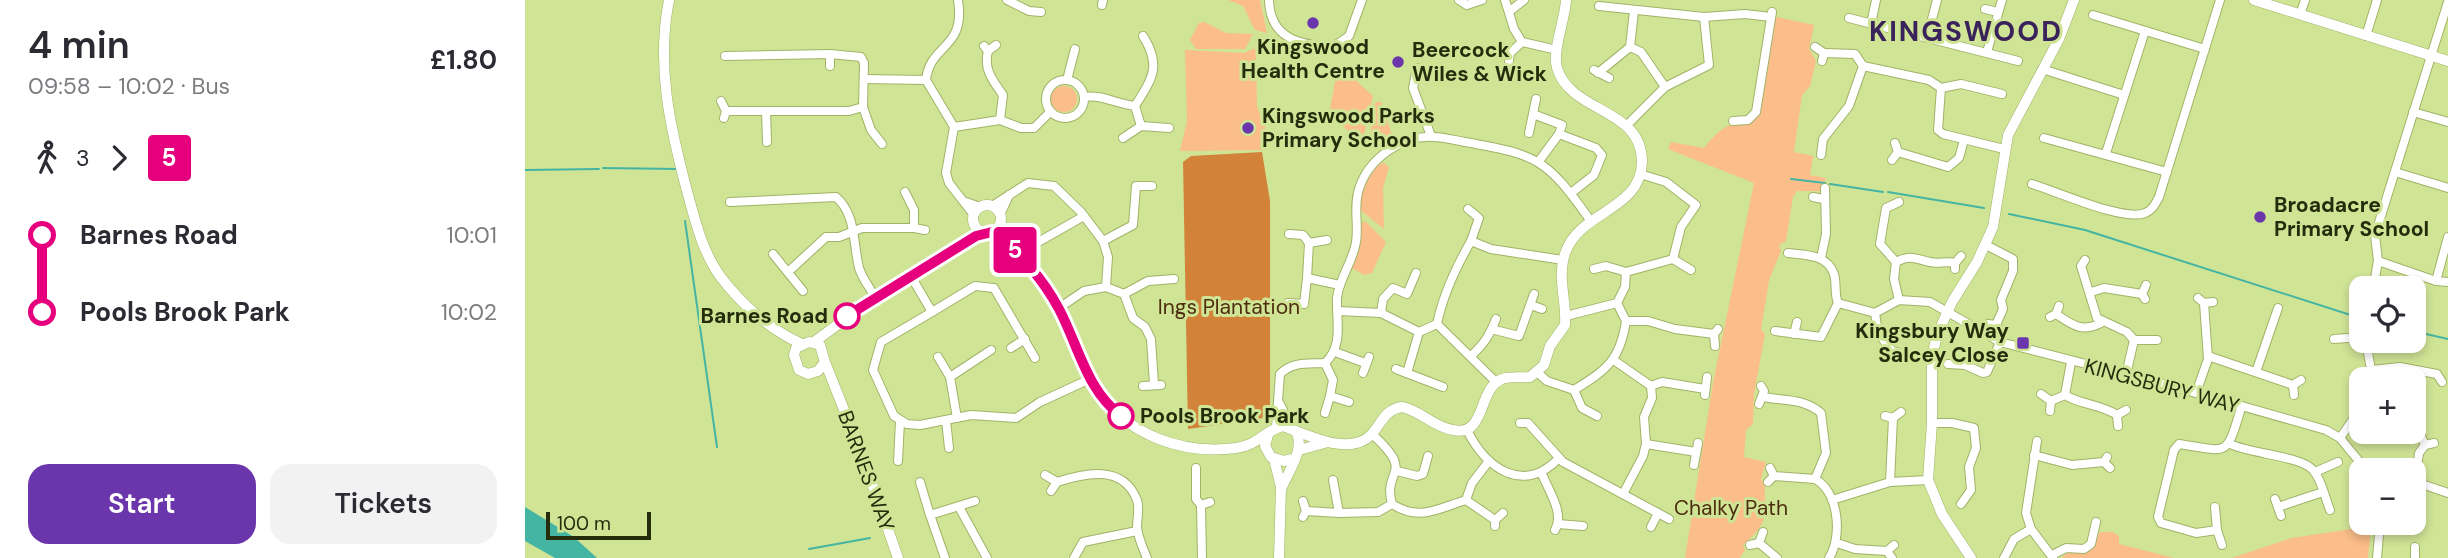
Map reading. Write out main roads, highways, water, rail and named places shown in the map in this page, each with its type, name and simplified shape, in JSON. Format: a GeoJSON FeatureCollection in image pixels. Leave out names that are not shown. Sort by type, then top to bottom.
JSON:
{"type":"FeatureCollection","features":[{"type":"Feature","properties":{"kind":"water"},"geometry":{"type":"Polygon","coordinates":[[[525,507],[574,537],[597,558],[555,558],[525,541],[525,507]]]}},
{"type":"Feature","properties":{"kind":"waterway"},"geometry":{"type":"LineString","coordinates":[[603,168],[677,169]]}},
{"type":"Feature","properties":{"kind":"waterway"},"geometry":{"type":"LineString","coordinates":[[525,170],[599,169]]}},
{"type":"Feature","properties":{"kind":"waterway"},"geometry":{"type":"LineString","coordinates":[[1791,179],[1825,183]]}},
{"type":"Feature","properties":{"kind":"waterway"},"geometry":{"type":"LineString","coordinates":[[1830,184],[1883,192]]}},
{"type":"Feature","properties":{"kind":"waterway"},"geometry":{"type":"LineString","coordinates":[[1888,192],[1984,208]]}},
{"type":"Feature","properties":{"kind":"waterway"},"geometry":{"type":"LineString","coordinates":[[2009,214],[2085,230],[2349,314]]}},
{"type":"Feature","properties":{"kind":"waterway"},"geometry":{"type":"LineString","coordinates":[[685,221],[717,447]]}},
{"type":"Feature","properties":{"kind":"waterway"},"geometry":{"type":"LineString","coordinates":[[2426,334],[2448,339]]}},
{"type":"Feature","properties":{"kind":"waterway"},"geometry":{"type":"LineString","coordinates":[[809,549],[870,538]]}},
{"type":"Feature","properties":{"kind":"place","name":"Kingswood Health Centre"},"geometry":{"type":"Point","coordinates":[1313,23]}},
{"type":"Feature","properties":{"kind":"place","name":"Beercock Wiles & Wick"},"geometry":{"type":"Point","coordinates":[1398,62]}},
{"type":"Feature","properties":{"kind":"place","name":"Kingswood Parks Primary School"},"geometry":{"type":"Point","coordinates":[1248,128]}},
{"type":"Feature","properties":{"kind":"place","name":"Broadacre Primary School"},"geometry":{"type":"Point","coordinates":[2260,217]}},
{"type":"Feature","properties":{"kind":"place","name":"Barnes Road"},"geometry":{"type":"Point","coordinates":[847,316]}},
{"type":"Feature","properties":{"kind":"place","name":"Kingsbury Way Salcey Close"},"geometry":{"type":"Point","coordinates":[2023,343]}},
{"type":"Feature","properties":{"kind":"place","name":"Pools Brook Park"},"geometry":{"type":"Point","coordinates":[1121,416]}},
{"type":"Feature","properties":{"kind":"district","name":"KINGSWOOD"},"geometry":{"type":"Point","coordinates":[1966,31]}},
{"type":"Feature","properties":{"kind":"park label","name":"Ings Plantation"},"geometry":{"type":"Point","coordinates":[1229,307]}},
{"type":"Feature","properties":{"kind":"park label","name":"Chalky Path"},"geometry":{"type":"Point","coordinates":[1731,508]}}]}
